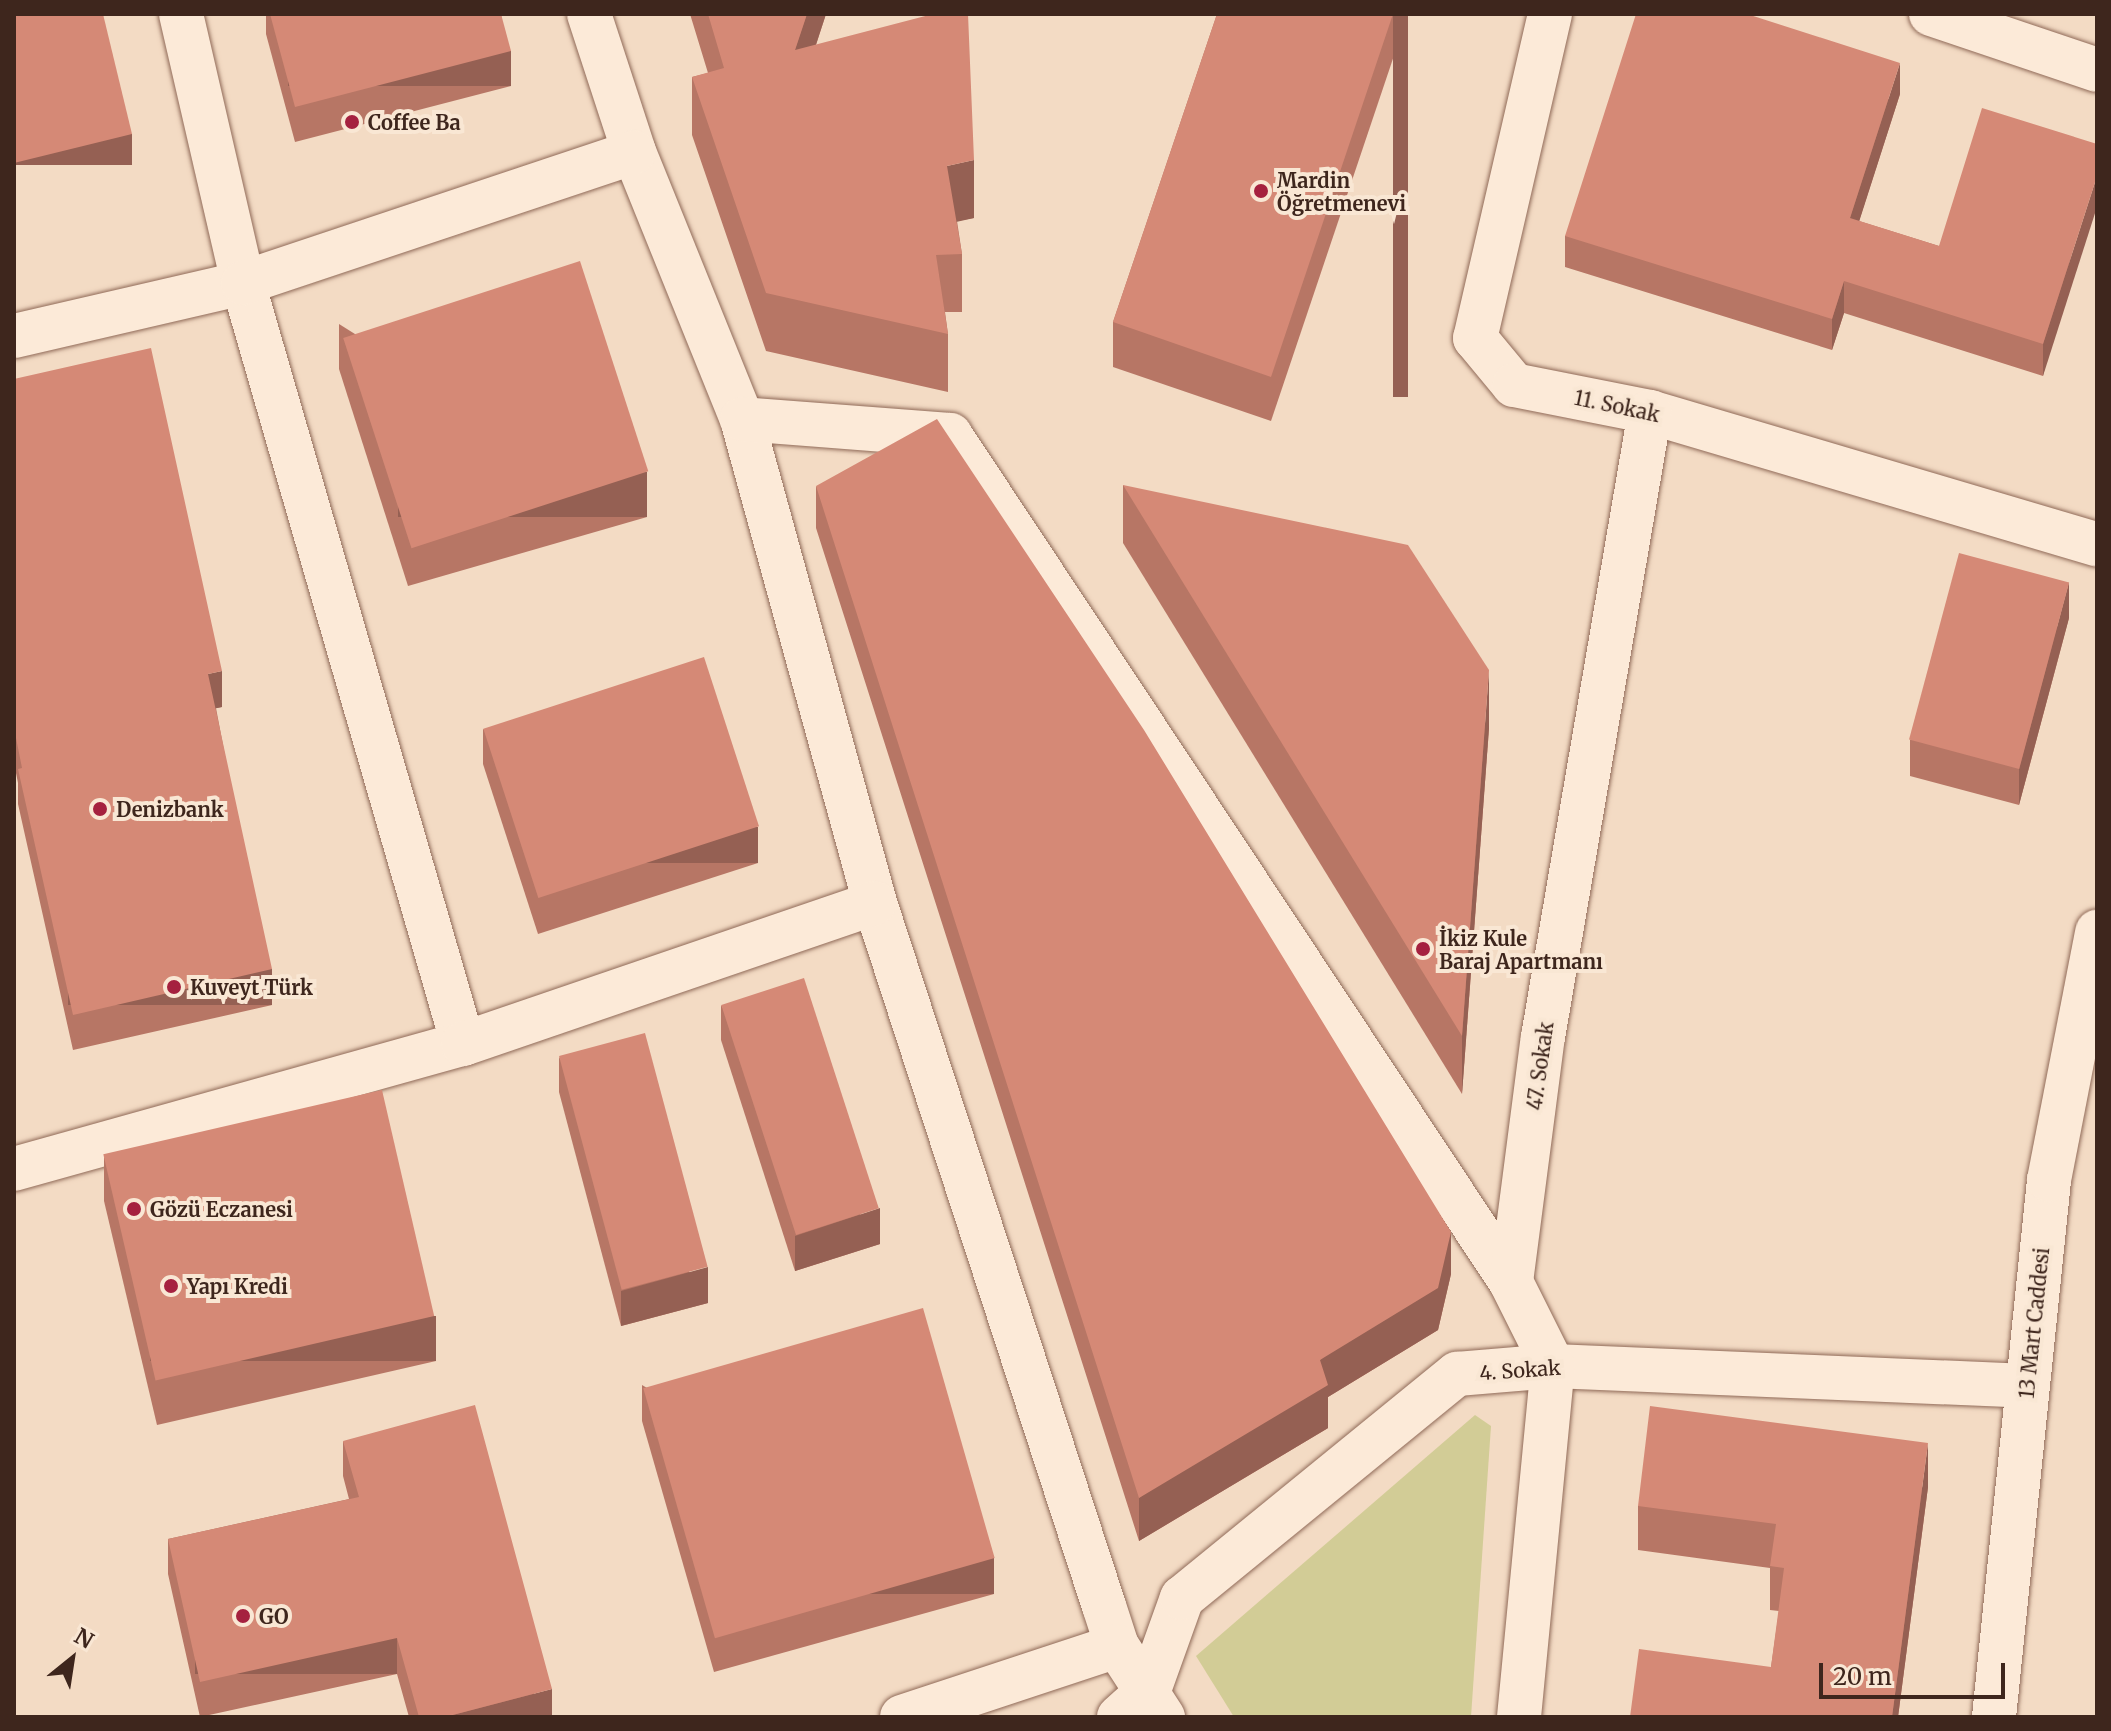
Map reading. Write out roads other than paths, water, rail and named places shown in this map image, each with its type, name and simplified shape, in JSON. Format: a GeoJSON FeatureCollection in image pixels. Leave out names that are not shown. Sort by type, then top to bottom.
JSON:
{"type":"FeatureCollection","features":[{"type":"Feature","properties":{"kind":"street"},"geometry":{"type":"LineString","coordinates":[[181,14],[243,283],[463,1044]]}},
{"type":"Feature","properties":{"kind":"street"},"geometry":{"type":"LineString","coordinates":[[589,14],[634,152],[742,419],[875,903],[1117,1646],[1144,1708]]}},
{"type":"Feature","properties":{"kind":"street","name":"11. Sokak"},"geometry":{"type":"LineString","coordinates":[[1550,14],[1475,338],[1514,385],[1650,412],[2097,544]]}},
{"type":"Feature","properties":{"kind":"street"},"geometry":{"type":"LineString","coordinates":[[1931,14],[2097,70]]}},
{"type":"Feature","properties":{"kind":"street"},"geometry":{"type":"LineString","coordinates":[[14,336],[243,283],[634,152]]}},
{"type":"Feature","properties":{"kind":"street","name":"47. Sokak"},"geometry":{"type":"LineString","coordinates":[[1511,1282],[1543,1037],[1650,412]]}},
{"type":"Feature","properties":{"kind":"street"},"geometry":{"type":"LineString","coordinates":[[742,419],[950,435],[1511,1282],[1553,1366],[1519,1717]]}},
{"type":"Feature","properties":{"kind":"street"},"geometry":{"type":"LineString","coordinates":[[14,1169],[463,1044],[875,903]]}},
{"type":"Feature","properties":{"kind":"street","name":"13 Mart Caddesi"},"geometry":{"type":"LineString","coordinates":[[1994,1717],[2049,1180],[2097,932]]}},
{"type":"Feature","properties":{"kind":"street","name":"4. Sokak"},"geometry":{"type":"LineString","coordinates":[[1144,1708],[1182,1598],[1457,1374],[1553,1366],[2028,1386]]}},
{"type":"Feature","properties":{"kind":"street"},"geometry":{"type":"LineString","coordinates":[[902,1717],[1117,1646]]}},
{"type":"Feature","properties":{"kind":"place","name":"Coffee Ba"},"geometry":{"type":"Point","coordinates":[352,122]}},
{"type":"Feature","properties":{"kind":"place","name":"Mardin Öğretmenevi"},"geometry":{"type":"Point","coordinates":[1261,191]}},
{"type":"Feature","properties":{"kind":"place","name":"Denizbank"},"geometry":{"type":"Point","coordinates":[100,809]}},
{"type":"Feature","properties":{"kind":"place","name":"İkiz Kule Baraj Apartmanı"},"geometry":{"type":"Point","coordinates":[1423,949]}},
{"type":"Feature","properties":{"kind":"place","name":"Kuveyt Türk"},"geometry":{"type":"Point","coordinates":[174,987]}},
{"type":"Feature","properties":{"kind":"place","name":"Gözü Eczanesi"},"geometry":{"type":"Point","coordinates":[134,1209]}},
{"type":"Feature","properties":{"kind":"place","name":"Yapı Kredi"},"geometry":{"type":"Point","coordinates":[171,1286]}},
{"type":"Feature","properties":{"kind":"place","name":"GO"},"geometry":{"type":"Point","coordinates":[243,1616]}}]}
